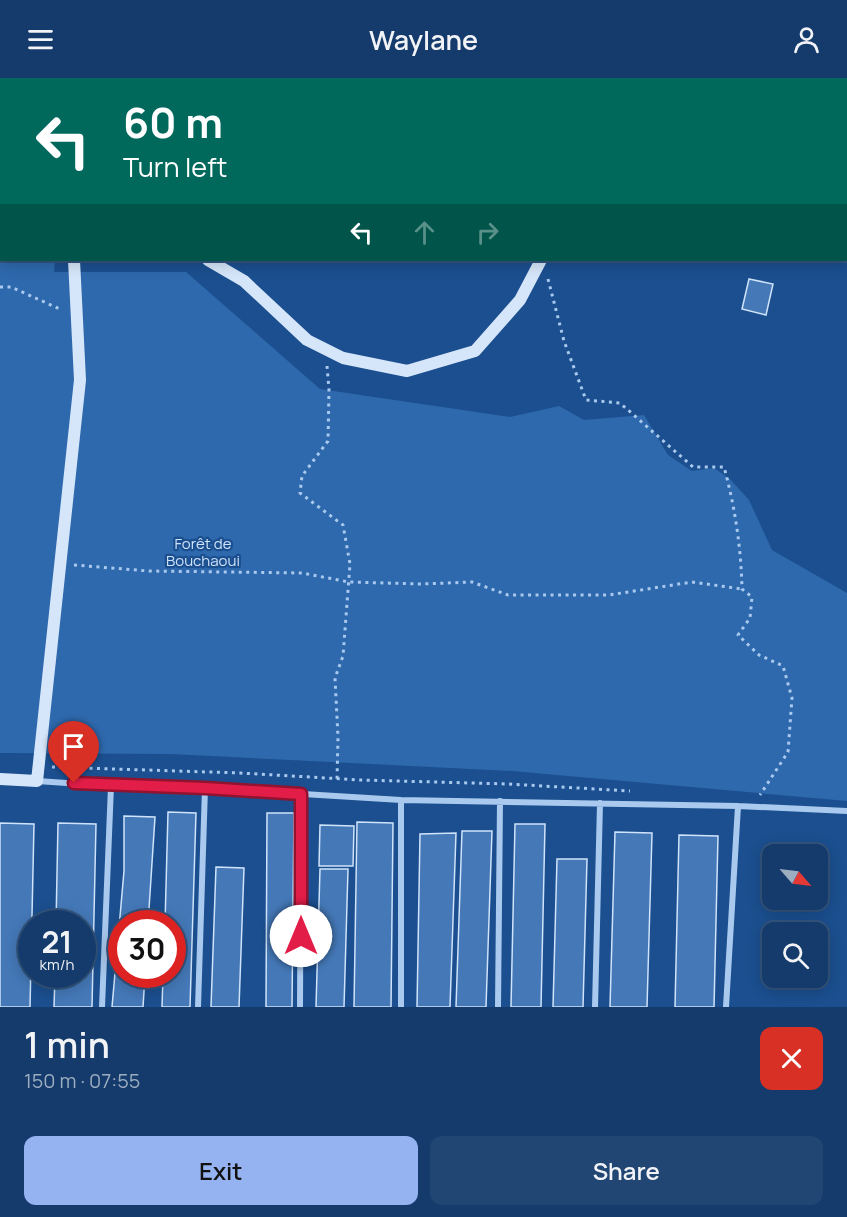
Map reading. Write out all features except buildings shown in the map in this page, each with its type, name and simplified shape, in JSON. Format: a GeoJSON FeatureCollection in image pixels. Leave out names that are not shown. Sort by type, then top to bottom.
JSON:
{"type":"FeatureCollection","features":[{"type":"Feature","properties":{"kind":"street"},"geometry":{"type":"LineString","coordinates":[[37,781],[80,380],[74,261]]}},
{"type":"Feature","properties":{"kind":"street"},"geometry":{"type":"LineString","coordinates":[[210,261],[244,281],[307,340],[343,358],[407,371],[475,351],[520,300],[543,265]]}},
{"type":"Feature","properties":{"kind":"street"},"geometry":{"type":"LineString","coordinates":[[0,779],[401,800],[738,806],[847,811]]}},
{"type":"Feature","properties":{"kind":"street"},"geometry":{"type":"LineString","coordinates":[[102,1007],[111,786]]}},
{"type":"Feature","properties":{"kind":"street"},"geometry":{"type":"LineString","coordinates":[[198,1007],[205,788]]}},
{"type":"Feature","properties":{"kind":"street"},"geometry":{"type":"LineString","coordinates":[[300,1007],[301,794]]}},
{"type":"Feature","properties":{"kind":"street"},"geometry":{"type":"LineString","coordinates":[[401,800],[401,1007]]}},
{"type":"Feature","properties":{"kind":"street"},"geometry":{"type":"LineString","coordinates":[[498,1007],[501,801]]}},
{"type":"Feature","properties":{"kind":"street"},"geometry":{"type":"LineString","coordinates":[[595,1007],[600,803]]}},
{"type":"Feature","properties":{"kind":"street"},"geometry":{"type":"LineString","coordinates":[[726,1007],[738,806]]}},
{"type":"Feature","properties":{"kind":"path"},"geometry":{"type":"LineString","coordinates":[[543,265],[564,341],[586,400],[620,403],[693,466],[724,467],[734,505],[742,563],[742,588]]}},
{"type":"Feature","properties":{"kind":"path"},"geometry":{"type":"LineString","coordinates":[[0,287],[11,287],[77,317]]}},
{"type":"Feature","properties":{"kind":"path"},"geometry":{"type":"LineString","coordinates":[[325,349],[329,390],[328,441],[302,476],[300,493],[343,525],[351,564],[343,656],[335,678],[338,779]]}},
{"type":"Feature","properties":{"kind":"path"},"geometry":{"type":"LineString","coordinates":[[60,564],[149,572],[302,573],[349,582],[422,584],[472,582],[508,595],[609,594],[692,582],[742,588],[752,597],[750,618],[738,635],[759,655],[783,666],[792,698],[788,752],[767,787],[755,801]]}},
{"type":"Feature","properties":{"kind":"path"},"geometry":{"type":"LineString","coordinates":[[38,767],[240,773],[632,791]]}},
{"type":"Feature","properties":{"kind":"green space","name":"Forêt de Bouchaoui"},"geometry":{"type":"Polygon","coordinates":[[[0,261],[55,261],[54,272],[186,272],[320,389],[510,417],[559,406],[584,420],[644,415],[668,455],[692,471],[714,468],[730,479],[749,500],[772,550],[847,593],[847,801],[512,771],[170,754],[0,753],[0,261]]]}},
{"type":"Feature","properties":{"kind":"route"},"geometry":{"type":"LineString","coordinates":[[74,783],[301,794],[301,936]]}}]}
